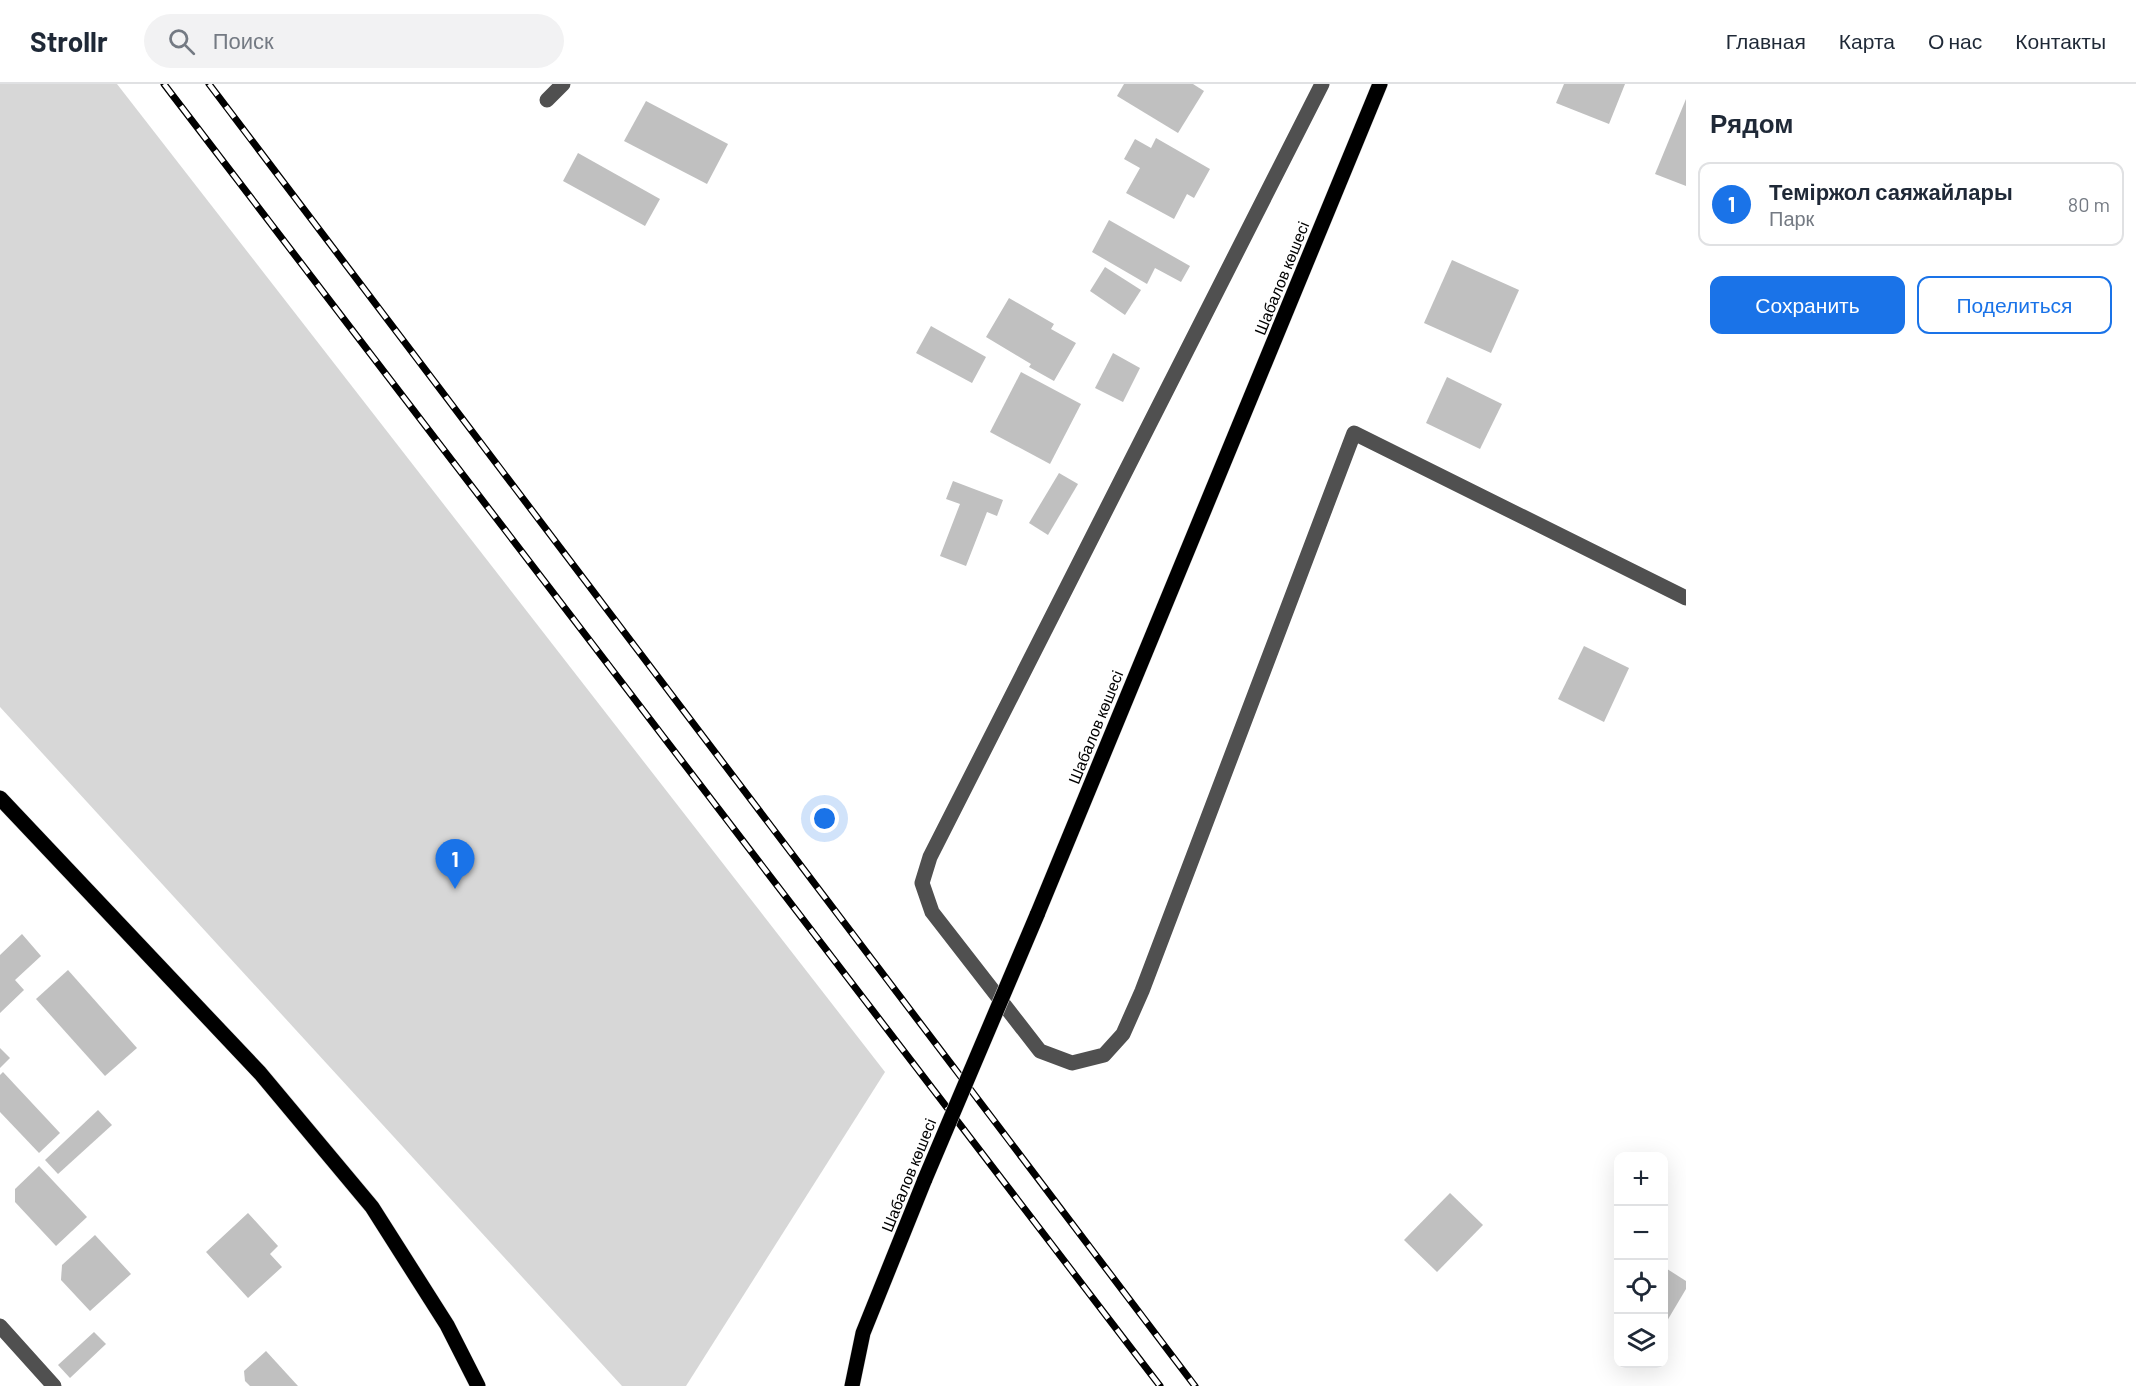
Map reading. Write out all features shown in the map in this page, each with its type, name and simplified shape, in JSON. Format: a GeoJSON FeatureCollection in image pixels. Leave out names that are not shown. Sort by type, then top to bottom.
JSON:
{"type":"FeatureCollection","features":[{"type":"Feature","properties":{"kind":"main road","name":"Шабалов көшесі"},"geometry":{"type":"LineString","coordinates":[[852,1386],[863,1333],[925,1179],[1037,915],[1380,84]]}},
{"type":"Feature","properties":{"kind":"main road"},"geometry":{"type":"LineString","coordinates":[[0,798],[260,1073],[372,1207],[447,1324],[478,1386]]}},
{"type":"Feature","properties":{"kind":"street"},"geometry":{"type":"LineString","coordinates":[[547,100],[563,84]]}},
{"type":"Feature","properties":{"kind":"street"},"geometry":{"type":"LineString","coordinates":[[1322,84],[930,856],[922,883],[932,912],[1040,1051],[1071,1063],[1104,1055],[1123,1034],[1142,991],[1354,433],[1686,598]]}},
{"type":"Feature","properties":{"kind":"street"},"geometry":{"type":"LineString","coordinates":[[1372,84],[1380,84]]}},
{"type":"Feature","properties":{"kind":"street"},"geometry":{"type":"LineString","coordinates":[[0,1326],[54,1386]]}},
{"type":"Feature","properties":{"kind":"shaded area"},"geometry":{"type":"Polygon","coordinates":[[[0,84],[117,84],[885,1072],[686,1386],[622,1386],[0,707],[0,84]]]}},
{"type":"Feature","properties":{"kind":"building"},"geometry":{"type":"Polygon","coordinates":[[[1124,84],[1193,84],[1204,91],[1178,133],[1117,96],[1124,84]]]}},
{"type":"Feature","properties":{"kind":"building"},"geometry":{"type":"Polygon","coordinates":[[[1564,84],[1625,84],[1609,124],[1556,103],[1564,84]]]}},
{"type":"Feature","properties":{"kind":"building"},"geometry":{"type":"Polygon","coordinates":[[[1686,99],[1686,186],[1655,174],[1686,99]]]}},
{"type":"Feature","properties":{"kind":"building"},"geometry":{"type":"Polygon","coordinates":[[[646,101],[728,144],[707,184],[624,141],[646,101]]]}},
{"type":"Feature","properties":{"kind":"building"},"geometry":{"type":"Polygon","coordinates":[[[1156,138],[1210,169],[1194,198],[1187,194],[1174,219],[1126,193],[1140,168],[1124,159],[1135,139],[1151,148],[1156,138]]]}},
{"type":"Feature","properties":{"kind":"building"},"geometry":{"type":"Polygon","coordinates":[[[578,153],[660,199],[645,226],[563,181],[578,153]]]}},
{"type":"Feature","properties":{"kind":"building"},"geometry":{"type":"Polygon","coordinates":[[[1109,220],[1190,266],[1181,282],[1155,268],[1147,284],[1092,252],[1109,220]]]}},
{"type":"Feature","properties":{"kind":"building"},"geometry":{"type":"Polygon","coordinates":[[[1452,260],[1519,290],[1491,353],[1424,323],[1452,260]]]}},
{"type":"Feature","properties":{"kind":"building"},"geometry":{"type":"Polygon","coordinates":[[[1105,267],[1141,290],[1125,315],[1090,291],[1105,267]]]}},
{"type":"Feature","properties":{"kind":"building"},"geometry":{"type":"Polygon","coordinates":[[[1009,298],[1054,324],[1051,329],[1076,343],[1054,381],[1029,367],[1031,364],[986,337],[1009,298]]]}},
{"type":"Feature","properties":{"kind":"building"},"geometry":{"type":"Polygon","coordinates":[[[931,326],[986,357],[972,383],[916,353],[931,326]]]}},
{"type":"Feature","properties":{"kind":"building"},"geometry":{"type":"Polygon","coordinates":[[[1113,353],[1140,368],[1123,402],[1095,388],[1113,353]]]}},
{"type":"Feature","properties":{"kind":"building"},"geometry":{"type":"Polygon","coordinates":[[[1021,372],[1081,404],[1050,464],[990,432],[1021,372]]]}},
{"type":"Feature","properties":{"kind":"building"},"geometry":{"type":"Polygon","coordinates":[[[1447,377],[1502,404],[1480,449],[1426,423],[1447,377]]]}},
{"type":"Feature","properties":{"kind":"building"},"geometry":{"type":"Polygon","coordinates":[[[1059,473],[1078,484],[1048,535],[1029,523],[1059,473]]]}},
{"type":"Feature","properties":{"kind":"building"},"geometry":{"type":"Polygon","coordinates":[[[953,481],[1003,500],[997,516],[987,512],[966,566],[940,556],[960,504],[946,499],[953,481]]]}},
{"type":"Feature","properties":{"kind":"building"},"geometry":{"type":"Polygon","coordinates":[[[1584,646],[1629,668],[1604,722],[1558,699],[1584,646]]]}},
{"type":"Feature","properties":{"kind":"building"},"geometry":{"type":"Polygon","coordinates":[[[22,934],[41,956],[15,980],[24,990],[0,1013],[0,955],[22,934]]]}},
{"type":"Feature","properties":{"kind":"building"},"geometry":{"type":"Polygon","coordinates":[[[68,970],[137,1048],[105,1076],[36,999],[68,970]]]}},
{"type":"Feature","properties":{"kind":"building"},"geometry":{"type":"Polygon","coordinates":[[[0,1048],[10,1058],[0,1068],[0,1048]]]}},
{"type":"Feature","properties":{"kind":"building"},"geometry":{"type":"Polygon","coordinates":[[[3,1072],[60,1133],[39,1153],[0,1112],[0,1075],[3,1072]]]}},
{"type":"Feature","properties":{"kind":"building"},"geometry":{"type":"Polygon","coordinates":[[[98,1110],[112,1125],[58,1174],[45,1160],[98,1110]]]}},
{"type":"Feature","properties":{"kind":"building"},"geometry":{"type":"Polygon","coordinates":[[[39,1166],[87,1217],[56,1246],[15,1202],[15,1189],[39,1166]]]}},
{"type":"Feature","properties":{"kind":"building"},"geometry":{"type":"Polygon","coordinates":[[[1450,1193],[1483,1225],[1437,1272],[1404,1240],[1450,1193]]]}},
{"type":"Feature","properties":{"kind":"building"},"geometry":{"type":"Polygon","coordinates":[[[248,1213],[278,1246],[270,1254],[282,1267],[248,1298],[206,1252],[248,1213]]]}},
{"type":"Feature","properties":{"kind":"building"},"geometry":{"type":"Polygon","coordinates":[[[95,1235],[131,1274],[90,1311],[61,1280],[62,1265],[95,1235]]]}},
{"type":"Feature","properties":{"kind":"building"},"geometry":{"type":"Polygon","coordinates":[[[1668,1270],[1686,1281],[1686,1289],[1668,1319],[1668,1270]]]}},
{"type":"Feature","properties":{"kind":"building"},"geometry":{"type":"Polygon","coordinates":[[[94,1332],[106,1344],[70,1378],[58,1365],[94,1332]]]}},
{"type":"Feature","properties":{"kind":"building"},"geometry":{"type":"Polygon","coordinates":[[[266,1351],[298,1386],[250,1386],[245,1381],[244,1371],[266,1351]]]}},
{"type":"Feature","properties":{"kind":"railway"},"geometry":{"type":"LineString","coordinates":[[164,84],[1160,1386]]}},
{"type":"Feature","properties":{"kind":"railway"},"geometry":{"type":"LineString","coordinates":[[209,84],[1195,1386]]}},
{"type":"Feature","properties":{"kind":"place","name":"Теміржол саяжайлары"},"geometry":{"type":"Point","coordinates":[455,889]}}]}
